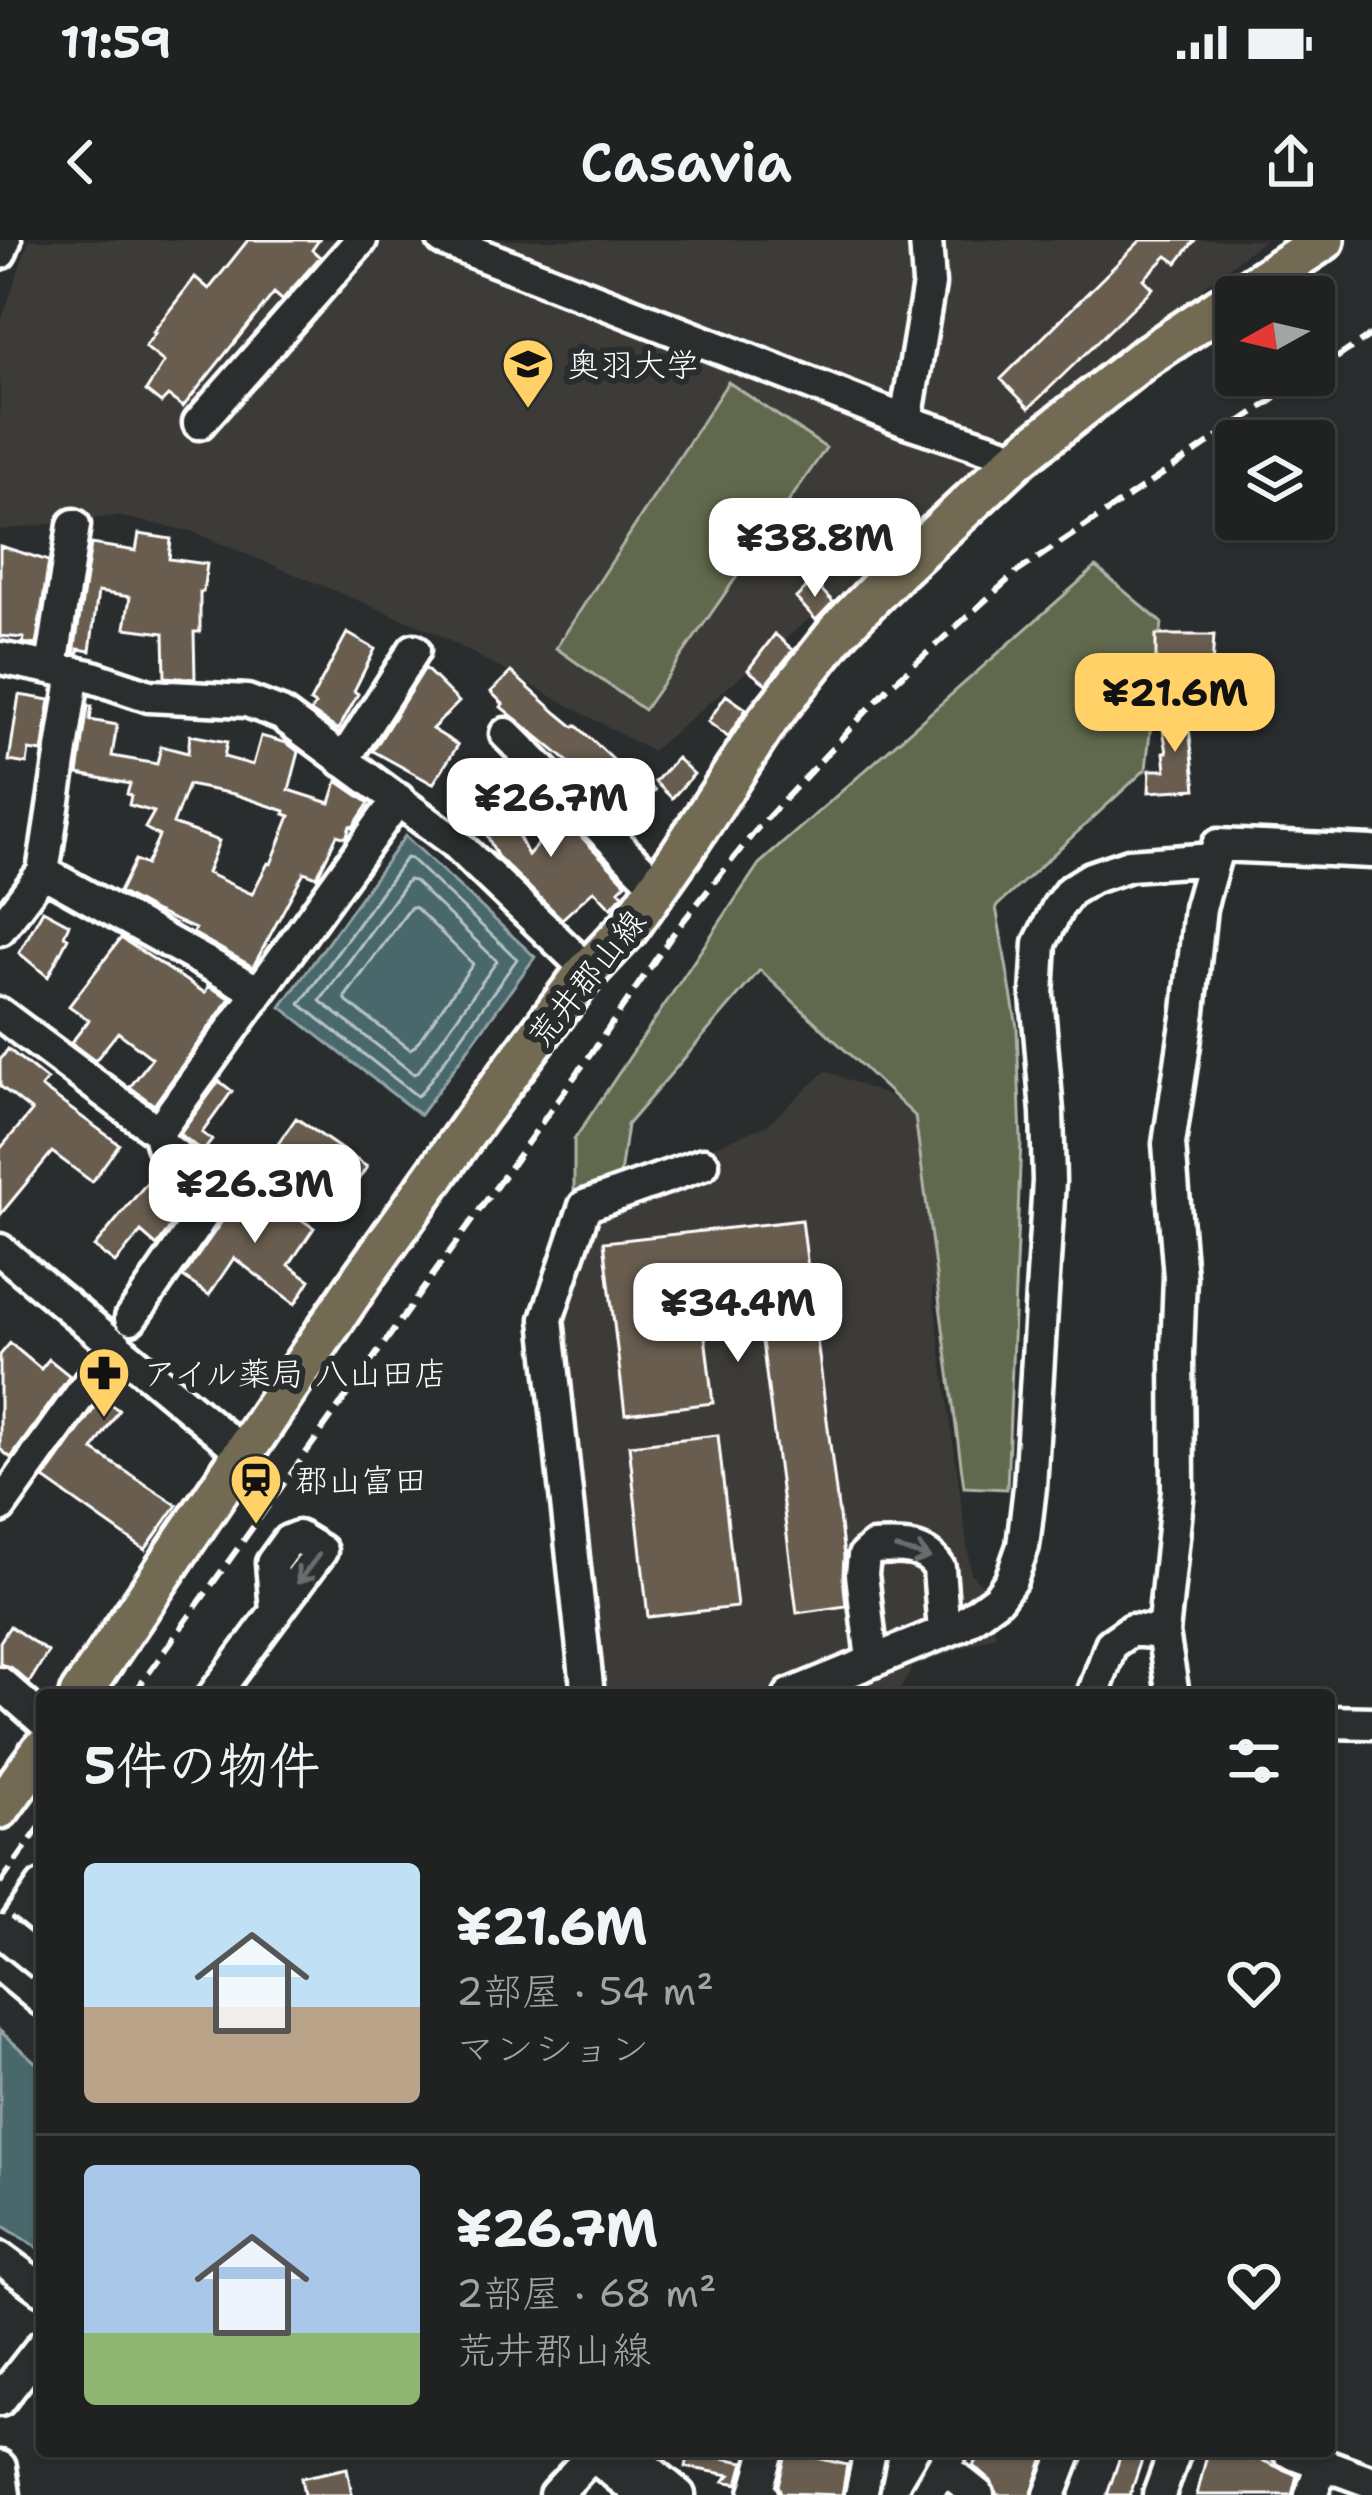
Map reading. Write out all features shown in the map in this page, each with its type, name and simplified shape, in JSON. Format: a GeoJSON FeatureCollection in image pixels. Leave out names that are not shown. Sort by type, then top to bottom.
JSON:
{"type":"FeatureCollection","features":[{"type":"Feature","properties":{"kind":"main road","name":"荒井郡山線"},"geometry":{"type":"LineString","coordinates":[[1268,276],[1324,240]]}},
{"type":"Feature","properties":{"kind":"main road","name":"荒井郡山線"},"geometry":{"type":"LineString","coordinates":[[84,1689],[478,1114],[629,927],[768,720],[840,629],[1018,458],[1144,358],[1215,311]]}},
{"type":"Feature","properties":{"kind":"main road"},"geometry":{"type":"LineString","coordinates":[[0,1808],[36,1758]]}},
{"type":"Feature","properties":{"kind":"street"},"geometry":{"type":"LineString","coordinates":[[0,253],[5,240]]}},
{"type":"Feature","properties":{"kind":"street"},"geometry":{"type":"LineString","coordinates":[[200,423],[362,240]]}},
{"type":"Feature","properties":{"kind":"street"},"geometry":{"type":"LineString","coordinates":[[443,240],[905,421],[1018,458]]}},
{"type":"Feature","properties":{"kind":"street"},"geometry":{"type":"LineString","coordinates":[[905,421],[929,284],[926,240]]}},
{"type":"Feature","properties":{"kind":"street"},"geometry":{"type":"LineString","coordinates":[[0,929],[43,872],[74,525]]}},
{"type":"Feature","properties":{"kind":"street"},"geometry":{"type":"LineString","coordinates":[[343,760],[414,650]]}},
{"type":"Feature","properties":{"kind":"street"},"geometry":{"type":"LineString","coordinates":[[0,658],[63,670],[149,696],[226,698],[263,706],[294,722],[453,841],[589,971]]}},
{"type":"Feature","properties":{"kind":"street"},"geometry":{"type":"LineString","coordinates":[[506,734],[658,886]]}},
{"type":"Feature","properties":{"kind":"street"},"geometry":{"type":"LineString","coordinates":[[158,1132],[398,799]]}},
{"type":"Feature","properties":{"kind":"street"},"geometry":{"type":"LineString","coordinates":[[1172,1689],[1163,1633],[1178,1472],[1180,1277],[1169,1144],[1200,908],[1216,852]]}},
{"type":"Feature","properties":{"kind":"street"},"geometry":{"type":"LineString","coordinates":[[804,1689],[962,1624],[998,1598],[1018,1566],[1030,1487],[1049,1181],[1036,995],[1040,943],[1058,907],[1070,891],[1091,878],[1129,865],[1216,852],[1372,852]]}},
{"type":"Feature","properties":{"kind":"street"},"geometry":{"type":"LineString","coordinates":[[43,872],[260,992]]}},
{"type":"Feature","properties":{"kind":"street"},"geometry":{"type":"LineString","coordinates":[[0,1014],[158,1132],[162,1145],[220,1190],[131,1318]]}},
{"type":"Feature","properties":{"kind":"street"},"geometry":{"type":"LineString","coordinates":[[587,1689],[548,1312],[585,1206],[704,1163]]}},
{"type":"Feature","properties":{"kind":"street"},"geometry":{"type":"LineString","coordinates":[[0,1250],[244,1454]]}},
{"type":"Feature","properties":{"kind":"street"},"geometry":{"type":"LineString","coordinates":[[4,1493],[116,1345]]}},
{"type":"Feature","properties":{"kind":"street"},"geometry":{"type":"LineString","coordinates":[[872,1660],[862,1574],[863,1556],[872,1548],[911,1549],[935,1561],[944,1632]]}},
{"type":"Feature","properties":{"kind":"street"},"geometry":{"type":"LineString","coordinates":[[218,1689],[276,1611]]}},
{"type":"Feature","properties":{"kind":"street"},"geometry":{"type":"LineString","coordinates":[[1095,1689],[1111,1644],[1131,1630],[1163,1633]]}},
{"type":"Feature","properties":{"kind":"street"},"geometry":{"type":"LineString","coordinates":[[0,1683],[36,1715]]}},
{"type":"Feature","properties":{"kind":"street"},"geometry":{"type":"LineString","coordinates":[[1335,1722],[1372,1724]]}},
{"type":"Feature","properties":{"kind":"street"},"geometry":{"type":"LineString","coordinates":[[0,1946],[36,1895]]}},
{"type":"Feature","properties":{"kind":"street"},"geometry":{"type":"LineString","coordinates":[[0,1930],[36,1959]]}},
{"type":"Feature","properties":{"kind":"street"},"geometry":{"type":"LineString","coordinates":[[0,1965],[36,1995]]}},
{"type":"Feature","properties":{"kind":"street"},"geometry":{"type":"LineString","coordinates":[[0,2258],[36,2285]]}},
{"type":"Feature","properties":{"kind":"street"},"geometry":{"type":"LineString","coordinates":[[0,2400],[36,2354]]}},
{"type":"Feature","properties":{"kind":"street"},"geometry":{"type":"LineString","coordinates":[[555,2495],[588,2457]]}},
{"type":"Feature","properties":{"kind":"street"},"geometry":{"type":"LineString","coordinates":[[598,2457],[642,2495]]}},
{"type":"Feature","properties":{"kind":"street"},"geometry":{"type":"LineString","coordinates":[[633,2457],[679,2495]]}},
{"type":"Feature","properties":{"kind":"street"},"geometry":{"type":"LineString","coordinates":[[762,2495],[757,2494],[766,2457]]}},
{"type":"Feature","properties":{"kind":"street"},"geometry":{"type":"LineString","coordinates":[[1050,2495],[1065,2457]]}},
{"type":"Feature","properties":{"kind":"street"},"geometry":{"type":"LineString","coordinates":[[1160,2495],[1173,2457]]}},
{"type":"Feature","properties":{"kind":"street"},"geometry":{"type":"LineString","coordinates":[[1304,2457],[1372,2482]]}},
{"type":"Feature","properties":{"kind":"street"},"geometry":{"type":"LineString","coordinates":[[926,2495],[948,2459],[978,2495]]}},
{"type":"Feature","properties":{"kind":"street"},"geometry":{"type":"LineString","coordinates":[[1311,2495],[1322,2464]]}},
{"type":"Feature","properties":{"kind":"street"},"geometry":{"type":"LineString","coordinates":[[0,2473],[4,2495]]}},
{"type":"Feature","properties":{"kind":"shaded area","name":"奥羽大学"},"geometry":{"type":"Polygon","coordinates":[[[29,240],[1264,240],[1215,276],[652,751],[434,632],[191,531],[116,516],[0,530],[0,325],[29,240]]]}},
{"type":"Feature","properties":{"kind":"shaded area"},"geometry":{"type":"Polygon","coordinates":[[[826,1071],[923,1110],[946,1284],[932,1287],[971,1574],[984,1587],[996,1635],[913,1667],[900,1689],[571,1689],[534,1338],[587,1198],[767,1125],[826,1071]]]}},
{"type":"Feature","properties":{"kind":"green space"},"geometry":{"type":"Polygon","coordinates":[[[728,382],[826,448],[644,710],[556,648],[728,382]]]}},
{"type":"Feature","properties":{"kind":"green space"},"geometry":{"type":"Polygon","coordinates":[[[1096,567],[1162,623],[1146,769],[996,907],[1017,1027],[1021,1141],[1007,1489],[964,1487],[915,1116],[760,970],[627,1125],[618,1189],[574,1197],[574,1140],[759,864],[1096,567]]]}},
{"type":"Feature","properties":{"kind":"water"},"geometry":{"type":"Polygon","coordinates":[[[405,836],[535,957],[420,1115],[281,1007],[405,836]]]}},
{"type":"Feature","properties":{"kind":"water"},"geometry":{"type":"Polygon","coordinates":[[[0,2031],[36,2063],[36,2247],[0,2224],[0,2031]]]}},
{"type":"Feature","properties":{"kind":"building"},"geometry":{"type":"Polygon","coordinates":[[[248,240],[319,240],[312,250],[320,257],[282,300],[274,293],[183,407],[168,396],[161,403],[146,391],[164,362],[145,347],[153,332],[195,277],[209,289],[248,240]]]}},
{"type":"Feature","properties":{"kind":"building"},"geometry":{"type":"Polygon","coordinates":[[[1141,240],[1195,240],[1177,263],[1167,256],[1144,279],[1153,288],[1029,408],[1001,379],[1141,240]]]}},
{"type":"Feature","properties":{"kind":"building"},"geometry":{"type":"Polygon","coordinates":[[[139,534],[171,539],[169,559],[207,564],[200,592],[200,632],[194,632],[195,679],[165,677],[164,633],[125,628],[130,597],[98,592],[90,651],[74,653],[91,544],[136,551],[139,534]]]}},
{"type":"Feature","properties":{"kind":"building"},"geometry":{"type":"Polygon","coordinates":[[[0,546],[49,561],[36,645],[23,643],[24,638],[0,636],[0,546]]]}},
{"type":"Feature","properties":{"kind":"building"},"geometry":{"type":"Polygon","coordinates":[[[813,581],[833,602],[816,620],[796,598],[813,581]]]}},
{"type":"Feature","properties":{"kind":"building"},"geometry":{"type":"Polygon","coordinates":[[[347,633],[375,649],[338,730],[311,712],[315,705],[310,702],[347,633]]]}},
{"type":"Feature","properties":{"kind":"building"},"geometry":{"type":"Polygon","coordinates":[[[775,634],[793,650],[766,684],[748,670],[775,634]]]}},
{"type":"Feature","properties":{"kind":"building"},"geometry":{"type":"Polygon","coordinates":[[[1156,635],[1214,635],[1212,667],[1156,667],[1156,635]]]}},
{"type":"Feature","properties":{"kind":"building"},"geometry":{"type":"Polygon","coordinates":[[[425,668],[459,702],[432,729],[458,745],[433,784],[373,751],[425,668]]]}},
{"type":"Feature","properties":{"kind":"building"},"geometry":{"type":"Polygon","coordinates":[[[511,672],[634,779],[639,774],[655,791],[623,823],[569,769],[572,765],[501,707],[491,692],[511,672]]]}},
{"type":"Feature","properties":{"kind":"building"},"geometry":{"type":"Polygon","coordinates":[[[19,695],[50,700],[42,752],[29,750],[27,764],[9,761],[19,695]]]}},
{"type":"Feature","properties":{"kind":"building"},"geometry":{"type":"Polygon","coordinates":[[[726,695],[746,709],[728,737],[708,722],[726,695]]]}},
{"type":"Feature","properties":{"kind":"building"},"geometry":{"type":"Polygon","coordinates":[[[88,706],[92,706],[90,720],[117,725],[112,756],[157,764],[161,746],[188,753],[190,735],[227,742],[224,757],[253,765],[261,736],[287,743],[299,752],[289,790],[330,803],[337,781],[369,803],[346,838],[337,835],[317,877],[304,872],[253,967],[193,933],[195,929],[119,892],[135,860],[146,865],[159,836],[145,828],[154,812],[129,805],[130,784],[78,774],[88,706]],[[188,785],[173,824],[219,841],[207,873],[252,894],[271,864],[290,816],[234,794],[188,785]]]}},
{"type":"Feature","properties":{"kind":"building"},"geometry":{"type":"Polygon","coordinates":[[[1187,710],[1196,789],[1149,792],[1150,770],[1166,770],[1160,712],[1187,710]]]}},
{"type":"Feature","properties":{"kind":"building"},"geometry":{"type":"Polygon","coordinates":[[[677,758],[694,774],[672,798],[655,782],[677,758]]]}},
{"type":"Feature","properties":{"kind":"building"},"geometry":{"type":"Polygon","coordinates":[[[491,778],[507,795],[501,801],[528,855],[562,817],[626,883],[611,908],[594,890],[562,919],[497,856],[484,829],[500,821],[474,795],[491,778]]]}},
{"type":"Feature","properties":{"kind":"building"},"geometry":{"type":"Polygon","coordinates":[[[43,910],[69,924],[64,935],[68,938],[48,977],[19,953],[43,910]]]}},
{"type":"Feature","properties":{"kind":"building"},"geometry":{"type":"Polygon","coordinates":[[[121,938],[205,993],[208,986],[230,998],[154,1105],[130,1087],[152,1058],[118,1032],[95,1061],[71,1043],[89,1020],[69,1006],[121,938]]]}},
{"type":"Feature","properties":{"kind":"building"},"geometry":{"type":"Polygon","coordinates":[[[8,1049],[47,1080],[41,1087],[119,1144],[92,1182],[52,1152],[0,1215],[0,1149],[32,1111],[0,1086],[0,1060],[8,1049]]]}},
{"type":"Feature","properties":{"kind":"building"},"geometry":{"type":"Polygon","coordinates":[[[219,1081],[232,1091],[202,1133],[212,1140],[203,1152],[180,1134],[219,1081]]]}},
{"type":"Feature","properties":{"kind":"building"},"geometry":{"type":"Polygon","coordinates":[[[296,1118],[367,1167],[341,1205],[269,1157],[296,1118]]]}},
{"type":"Feature","properties":{"kind":"building"},"geometry":{"type":"Polygon","coordinates":[[[163,1170],[191,1197],[157,1246],[141,1232],[115,1263],[94,1247],[155,1173],[159,1176],[163,1170]]]}},
{"type":"Feature","properties":{"kind":"building"},"geometry":{"type":"Polygon","coordinates":[[[248,1184],[314,1228],[289,1265],[310,1280],[295,1304],[234,1258],[209,1295],[183,1277],[248,1184]]]}},
{"type":"Feature","properties":{"kind":"building"},"geometry":{"type":"Polygon","coordinates":[[[802,1220],[844,1556],[846,1606],[797,1613],[756,1295],[701,1302],[713,1403],[625,1414],[604,1242],[802,1220]]]}},
{"type":"Feature","properties":{"kind":"building"},"geometry":{"type":"Polygon","coordinates":[[[10,1343],[41,1369],[49,1359],[70,1376],[11,1458],[0,1449],[0,1355],[10,1343]]]}},
{"type":"Feature","properties":{"kind":"building"},"geometry":{"type":"Polygon","coordinates":[[[101,1399],[119,1410],[93,1450],[177,1505],[145,1550],[44,1479],[101,1399]]]}},
{"type":"Feature","properties":{"kind":"building"},"geometry":{"type":"Polygon","coordinates":[[[718,1435],[737,1607],[648,1617],[629,1445],[718,1435]]]}},
{"type":"Feature","properties":{"kind":"building"},"geometry":{"type":"Polygon","coordinates":[[[10,1626],[48,1652],[29,1683],[0,1664],[0,1642],[10,1626]]]}},
{"type":"Feature","properties":{"kind":"building"},"geometry":{"type":"Polygon","coordinates":[[[688,2457],[744,2462],[738,2484],[724,2481],[730,2475],[686,2467],[688,2457]]]}},
{"type":"Feature","properties":{"kind":"building"},"geometry":{"type":"Polygon","coordinates":[[[785,2457],[847,2465],[842,2495],[781,2493],[778,2485],[785,2457]]]}},
{"type":"Feature","properties":{"kind":"building"},"geometry":{"type":"Polygon","coordinates":[[[978,2457],[1044,2457],[1031,2495],[997,2495],[991,2481],[973,2466],[978,2457]]]}},
{"type":"Feature","properties":{"kind":"building"},"geometry":{"type":"Polygon","coordinates":[[[1120,2457],[1143,2457],[1130,2495],[1107,2495],[1120,2457]]]}},
{"type":"Feature","properties":{"kind":"building"},"geometry":{"type":"Polygon","coordinates":[[[1206,2457],[1254,2457],[1297,2475],[1292,2495],[1197,2495],[1206,2457]]]}},
{"type":"Feature","properties":{"kind":"building"},"geometry":{"type":"Polygon","coordinates":[[[347,2468],[352,2495],[304,2495],[301,2478],[347,2468]]]}},
{"type":"Feature","properties":{"kind":"railway"},"geometry":{"type":"LineString","coordinates":[[1335,359],[1372,334]]}},
{"type":"Feature","properties":{"kind":"railway"},"geometry":{"type":"LineString","coordinates":[[137,1689],[673,934],[757,829],[889,687],[1017,572],[1279,396]]}},
{"type":"Feature","properties":{"kind":"railway"},"geometry":{"type":"LineString","coordinates":[[0,1884],[36,1833]]}},
{"type":"Feature","properties":{"kind":"place","name":"奥羽大学"},"geometry":{"type":"Point","coordinates":[528,410]}},
{"type":"Feature","properties":{"kind":"place","name":"アイル薬局 八山田店"},"geometry":{"type":"Point","coordinates":[104,1419]}},
{"type":"Feature","properties":{"kind":"place","name":"郡山富田"},"geometry":{"type":"Point","coordinates":[256,1526]}}]}
